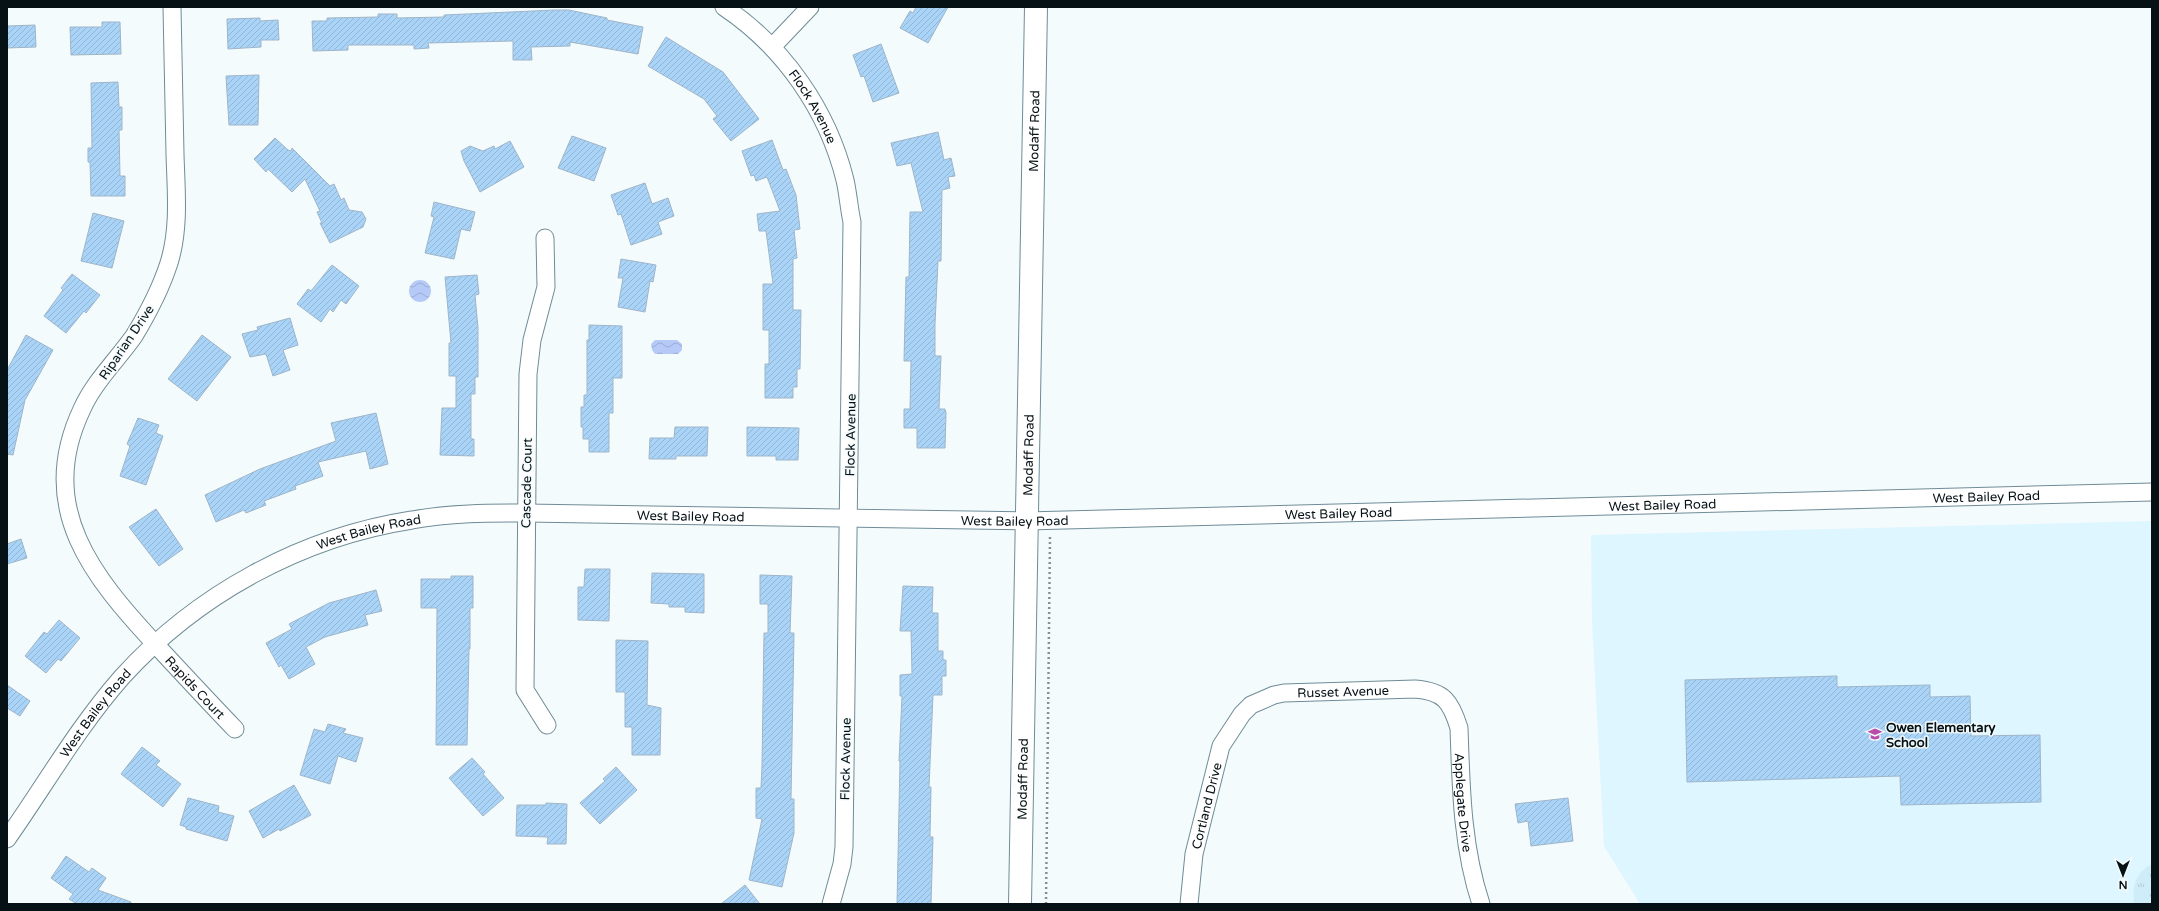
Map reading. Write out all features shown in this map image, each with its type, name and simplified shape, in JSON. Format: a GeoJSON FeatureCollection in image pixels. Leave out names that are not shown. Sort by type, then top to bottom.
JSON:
{"type":"FeatureCollection","features":[{"type":"Feature","properties":{"kind":"street","name":"Riparian Drive"},"geometry":{"type":"LineString","coordinates":[[155,644],[133,621],[102,582],[81,549],[67,504],[65,480],[66,463],[72,436],[81,409],[87,398],[134,336],[154,301],[169,262],[176,212],[172,7]]}},
{"type":"Feature","properties":{"kind":"street","name":"Flock Avenue"},"geometry":{"type":"LineString","coordinates":[[724,7],[758,33],[772,47],[808,94],[832,140],[845,180],[852,222],[844,847],[842,864],[831,904]]}},
{"type":"Feature","properties":{"kind":"street"},"geometry":{"type":"LineString","coordinates":[[772,47],[810,7]]}},
{"type":"Feature","properties":{"kind":"street","name":"Modaff Road"},"geometry":{"type":"LineString","coordinates":[[1020,904],[1036,7]]}},
{"type":"Feature","properties":{"kind":"street","name":"Cascade Court"},"geometry":{"type":"LineString","coordinates":[[545,238],[546,287],[532,340],[529,363],[525,690],[547,725]]}},
{"type":"Feature","properties":{"kind":"street","name":"West Bailey Road"},"geometry":{"type":"LineString","coordinates":[[7,839],[88,720],[121,678],[155,644],[198,608],[242,580],[272,564],[330,540],[386,524],[413,519],[470,514],[526,513],[1050,521],[2152,492]]}},
{"type":"Feature","properties":{"kind":"street","name":"Rapids Court"},"geometry":{"type":"LineString","coordinates":[[155,644],[235,729]]}},
{"type":"Feature","properties":{"kind":"street","name":"Russet Avenue"},"geometry":{"type":"LineString","coordinates":[[1242,714],[1251,705],[1261,700],[1284,693],[1428,690],[1439,694],[1447,701]]}},
{"type":"Feature","properties":{"kind":"street","name":"Applegate Drive"},"geometry":{"type":"LineString","coordinates":[[1447,701],[1454,711],[1458,728],[1465,841],[1474,882],[1481,904]]}},
{"type":"Feature","properties":{"kind":"street","name":"Cortland Drive"},"geometry":{"type":"LineString","coordinates":[[1189,904],[1194,854],[1221,746],[1242,714]]}},
{"type":"Feature","properties":{"kind":"path"},"geometry":{"type":"LineString","coordinates":[[1046,904],[1050,521]]}},
{"type":"Feature","properties":{"kind":"shaded area","name":"Owen Elementary School"},"geometry":{"type":"Polygon","coordinates":[[[2152,521],[2152,904],[1640,904],[1604,846],[1592,622],[1591,535],[2152,521]]]}},
{"type":"Feature","properties":{"kind":"green space"},"geometry":{"type":"Polygon","coordinates":[[[2152,864],[2152,904],[2134,904],[2134,886],[2138,876],[2152,864]]]}},
{"type":"Feature","properties":{"kind":"water"},"geometry":{"type":"Polygon","coordinates":[[[420,280],[428,283],[431,291],[428,299],[420,302],[412,299],[409,291],[412,283],[420,280]]]}},
{"type":"Feature","properties":{"kind":"water"},"geometry":{"type":"Polygon","coordinates":[[[655,340],[677,340],[682,344],[682,350],[678,354],[655,354],[652,350],[651,344],[655,340]]]}},
{"type":"Feature","properties":{"kind":"building"},"geometry":{"type":"Polygon","coordinates":[[[916,7],[948,7],[928,43],[900,28],[910,11],[913,13],[916,7]]]}},
{"type":"Feature","properties":{"kind":"building"},"geometry":{"type":"Polygon","coordinates":[[[569,10],[607,18],[607,20],[643,27],[638,54],[570,42],[570,46],[531,47],[532,60],[513,60],[513,41],[428,43],[429,48],[414,49],[414,45],[348,45],[348,50],[313,51],[312,21],[327,21],[327,18],[378,17],[378,14],[397,14],[397,18],[444,17],[444,15],[569,10]]]}},
{"type":"Feature","properties":{"kind":"building"},"geometry":{"type":"Polygon","coordinates":[[[260,18],[260,21],[278,20],[279,40],[261,40],[261,47],[228,49],[227,19],[260,18]]]}},
{"type":"Feature","properties":{"kind":"building"},"geometry":{"type":"Polygon","coordinates":[[[102,22],[120,22],[121,54],[71,55],[70,27],[102,27],[102,22]]]}},
{"type":"Feature","properties":{"kind":"building"},"geometry":{"type":"Polygon","coordinates":[[[35,25],[36,47],[7,48],[7,26],[35,25]]]}},
{"type":"Feature","properties":{"kind":"building"},"geometry":{"type":"Polygon","coordinates":[[[666,37],[723,72],[759,119],[731,141],[713,119],[717,116],[704,99],[648,66],[666,37]]]}},
{"type":"Feature","properties":{"kind":"building"},"geometry":{"type":"Polygon","coordinates":[[[881,44],[899,93],[873,102],[864,76],[861,77],[853,55],[881,44]]]}},
{"type":"Feature","properties":{"kind":"building"},"geometry":{"type":"Polygon","coordinates":[[[259,75],[258,125],[229,125],[226,76],[259,75]]]}},
{"type":"Feature","properties":{"kind":"building"},"geometry":{"type":"Polygon","coordinates":[[[118,82],[119,107],[122,107],[122,130],[119,130],[120,176],[125,176],[125,196],[91,196],[88,148],[92,148],[91,83],[118,82]]]}},
{"type":"Feature","properties":{"kind":"building"},"geometry":{"type":"Polygon","coordinates":[[[938,132],[944,160],[951,158],[955,176],[948,177],[950,188],[942,190],[941,261],[938,261],[935,324],[935,356],[941,356],[939,409],[945,409],[946,413],[945,448],[917,448],[917,428],[904,428],[904,409],[910,409],[911,361],[904,361],[906,277],[909,277],[910,212],[923,212],[911,163],[897,166],[891,143],[938,132]]]}},
{"type":"Feature","properties":{"kind":"building"},"geometry":{"type":"Polygon","coordinates":[[[572,136],[606,148],[594,181],[558,168],[572,136]]]}},
{"type":"Feature","properties":{"kind":"building"},"geometry":{"type":"Polygon","coordinates":[[[275,138],[288,150],[291,151],[292,148],[330,186],[334,184],[341,200],[344,198],[349,210],[362,212],[366,219],[363,227],[330,243],[320,223],[322,223],[317,212],[320,211],[305,179],[292,192],[268,169],[266,172],[254,159],[275,138]]]}},
{"type":"Feature","properties":{"kind":"building"},"geometry":{"type":"Polygon","coordinates":[[[772,140],[783,170],[786,169],[796,195],[800,229],[794,230],[797,258],[793,259],[793,310],[801,310],[800,369],[797,369],[797,387],[793,387],[793,398],[765,398],[765,364],[769,364],[769,330],[763,330],[763,284],[773,284],[766,231],[759,231],[757,214],[780,211],[767,177],[756,181],[754,175],[751,176],[742,151],[772,140]]]}},
{"type":"Feature","properties":{"kind":"building"},"geometry":{"type":"Polygon","coordinates":[[[510,141],[524,167],[480,192],[464,161],[461,151],[470,146],[483,151],[494,146],[495,149],[510,141]]]}},
{"type":"Feature","properties":{"kind":"building"},"geometry":{"type":"Polygon","coordinates":[[[645,183],[652,204],[668,198],[674,216],[658,222],[662,234],[631,245],[621,214],[618,215],[611,195],[645,183]]]}},
{"type":"Feature","properties":{"kind":"building"},"geometry":{"type":"Polygon","coordinates":[[[434,202],[475,212],[470,231],[461,229],[454,259],[425,253],[434,217],[431,216],[434,202]]]}},
{"type":"Feature","properties":{"kind":"building"},"geometry":{"type":"Polygon","coordinates":[[[93,213],[124,221],[112,268],[81,261],[93,213]]]}},
{"type":"Feature","properties":{"kind":"building"},"geometry":{"type":"Polygon","coordinates":[[[621,259],[656,265],[653,282],[650,281],[645,312],[618,307],[623,278],[618,278],[621,259]]]}},
{"type":"Feature","properties":{"kind":"building"},"geometry":{"type":"Polygon","coordinates":[[[332,265],[359,286],[346,304],[341,300],[333,312],[330,309],[321,322],[297,304],[308,289],[311,291],[332,265]]]}},
{"type":"Feature","properties":{"kind":"building"},"geometry":{"type":"Polygon","coordinates":[[[72,274],[100,295],[86,313],[84,311],[66,333],[44,316],[63,290],[61,288],[72,274]]]}},
{"type":"Feature","properties":{"kind":"building"},"geometry":{"type":"Polygon","coordinates":[[[477,275],[479,294],[475,295],[478,328],[478,377],[475,377],[475,394],[471,394],[471,439],[474,439],[474,456],[440,455],[442,408],[456,408],[456,376],[449,376],[449,343],[451,343],[445,277],[477,275]]]}},
{"type":"Feature","properties":{"kind":"building"},"geometry":{"type":"Polygon","coordinates":[[[290,318],[298,345],[283,350],[290,370],[273,376],[266,354],[250,357],[242,334],[258,330],[257,327],[290,318]]]}},
{"type":"Feature","properties":{"kind":"building"},"geometry":{"type":"Polygon","coordinates":[[[589,325],[622,326],[622,378],[613,378],[613,413],[609,413],[609,452],[589,452],[589,439],[583,439],[583,427],[581,427],[581,407],[584,407],[584,395],[587,395],[587,340],[589,340],[589,325]]]}},
{"type":"Feature","properties":{"kind":"building"},"geometry":{"type":"Polygon","coordinates":[[[26,335],[53,350],[25,400],[13,455],[7,454],[7,370],[26,335]]]}},
{"type":"Feature","properties":{"kind":"building"},"geometry":{"type":"Polygon","coordinates":[[[202,335],[231,357],[197,401],[168,379],[202,335]]]}},
{"type":"Feature","properties":{"kind":"building"},"geometry":{"type":"Polygon","coordinates":[[[376,413],[388,464],[370,469],[366,451],[318,462],[323,476],[295,486],[296,489],[264,501],[266,505],[246,513],[244,510],[216,522],[205,495],[260,469],[336,441],[331,423],[376,413]]]}},
{"type":"Feature","properties":{"kind":"building"},"geometry":{"type":"Polygon","coordinates":[[[138,418],[159,425],[156,433],[163,436],[146,485],[120,476],[130,446],[127,444],[138,418]]]}},
{"type":"Feature","properties":{"kind":"building"},"geometry":{"type":"Polygon","coordinates":[[[675,427],[708,427],[707,456],[676,456],[676,459],[649,459],[650,438],[674,438],[675,427]]]}},
{"type":"Feature","properties":{"kind":"building"},"geometry":{"type":"Polygon","coordinates":[[[747,427],[799,428],[798,460],[776,460],[776,456],[747,456],[747,427]]]}},
{"type":"Feature","properties":{"kind":"building"},"geometry":{"type":"Polygon","coordinates":[[[156,509],[183,549],[159,566],[129,527],[156,509]]]}},
{"type":"Feature","properties":{"kind":"building"},"geometry":{"type":"Polygon","coordinates":[[[21,539],[27,558],[7,564],[7,544],[21,539]]]}},
{"type":"Feature","properties":{"kind":"building"},"geometry":{"type":"Polygon","coordinates":[[[585,569],[610,569],[609,621],[578,620],[578,587],[584,587],[585,569]]]}},
{"type":"Feature","properties":{"kind":"building"},"geometry":{"type":"Polygon","coordinates":[[[652,573],[704,574],[704,613],[685,612],[685,607],[669,607],[669,604],[651,603],[652,573]]]}},
{"type":"Feature","properties":{"kind":"building"},"geometry":{"type":"Polygon","coordinates":[[[760,575],[792,576],[790,633],[794,633],[791,799],[794,799],[794,833],[782,887],[749,880],[762,819],[756,818],[756,788],[761,788],[764,633],[768,633],[768,604],[760,604],[760,575]]]}},
{"type":"Feature","properties":{"kind":"building"},"geometry":{"type":"Polygon","coordinates":[[[451,576],[473,576],[473,608],[470,608],[467,745],[436,745],[437,608],[421,608],[421,579],[451,579],[451,576]]]}},
{"type":"Feature","properties":{"kind":"building"},"geometry":{"type":"Polygon","coordinates":[[[903,586],[933,587],[932,613],[938,613],[938,651],[943,651],[943,660],[946,660],[946,676],[942,676],[942,695],[933,695],[929,787],[931,787],[930,837],[933,837],[931,904],[897,904],[899,761],[902,696],[900,696],[900,675],[912,674],[911,631],[900,631],[903,586]]]}},
{"type":"Feature","properties":{"kind":"building"},"geometry":{"type":"Polygon","coordinates":[[[376,590],[382,611],[365,615],[368,625],[325,637],[306,647],[315,664],[289,679],[281,665],[279,667],[266,643],[292,629],[289,624],[329,603],[376,590]]]}},
{"type":"Feature","properties":{"kind":"building"},"geometry":{"type":"Polygon","coordinates":[[[59,620],[80,638],[61,661],[58,659],[46,673],[25,656],[44,632],[47,634],[59,620]]]}},
{"type":"Feature","properties":{"kind":"building"},"geometry":{"type":"Polygon","coordinates":[[[616,640],[648,641],[647,705],[661,708],[660,755],[632,755],[632,727],[625,727],[625,692],[616,692],[616,640]]]}},
{"type":"Feature","properties":{"kind":"building"},"geometry":{"type":"Polygon","coordinates":[[[1837,676],[1837,687],[1930,685],[1930,697],[1970,696],[1971,736],[2040,735],[2041,802],[1901,805],[1900,776],[1687,782],[1685,680],[1837,676]]]}},
{"type":"Feature","properties":{"kind":"building"},"geometry":{"type":"Polygon","coordinates":[[[7,685],[30,701],[20,716],[7,708],[7,685]]]}},
{"type":"Feature","properties":{"kind":"building"},"geometry":{"type":"Polygon","coordinates":[[[328,724],[346,729],[343,733],[363,738],[356,762],[338,756],[330,784],[300,775],[314,729],[325,732],[328,724]]]}},
{"type":"Feature","properties":{"kind":"building"},"geometry":{"type":"Polygon","coordinates":[[[142,747],[160,761],[156,765],[181,784],[163,807],[121,774],[142,747]]]}},
{"type":"Feature","properties":{"kind":"building"},"geometry":{"type":"Polygon","coordinates":[[[472,758],[485,772],[483,774],[504,798],[483,816],[449,778],[472,758]]]}},
{"type":"Feature","properties":{"kind":"building"},"geometry":{"type":"Polygon","coordinates":[[[616,767],[637,790],[600,824],[580,803],[605,781],[603,779],[616,767]]]}},
{"type":"Feature","properties":{"kind":"building"},"geometry":{"type":"Polygon","coordinates":[[[294,785],[311,815],[280,831],[279,829],[263,838],[249,811],[294,785]]]}},
{"type":"Feature","properties":{"kind":"building"},"geometry":{"type":"Polygon","coordinates":[[[188,798],[219,806],[218,812],[234,816],[227,841],[186,829],[186,827],[180,825],[188,798]]]}},
{"type":"Feature","properties":{"kind":"building"},"geometry":{"type":"Polygon","coordinates":[[[1568,798],[1573,841],[1531,846],[1528,821],[1518,823],[1515,804],[1568,798]]]}},
{"type":"Feature","properties":{"kind":"building"},"geometry":{"type":"Polygon","coordinates":[[[546,803],[567,804],[566,844],[547,844],[548,837],[516,836],[517,805],[546,805],[546,803]]]}},
{"type":"Feature","properties":{"kind":"building"},"geometry":{"type":"Polygon","coordinates":[[[66,856],[89,872],[92,868],[106,878],[98,890],[131,902],[131,904],[77,904],[69,899],[73,894],[51,878],[66,856]]]}},
{"type":"Feature","properties":{"kind":"building"},"geometry":{"type":"Polygon","coordinates":[[[745,885],[760,904],[721,904],[745,885]]]}},
{"type":"Feature","properties":{"kind":"place","name":"Owen Elementary School"},"geometry":{"type":"Point","coordinates":[1875,734]}}]}
